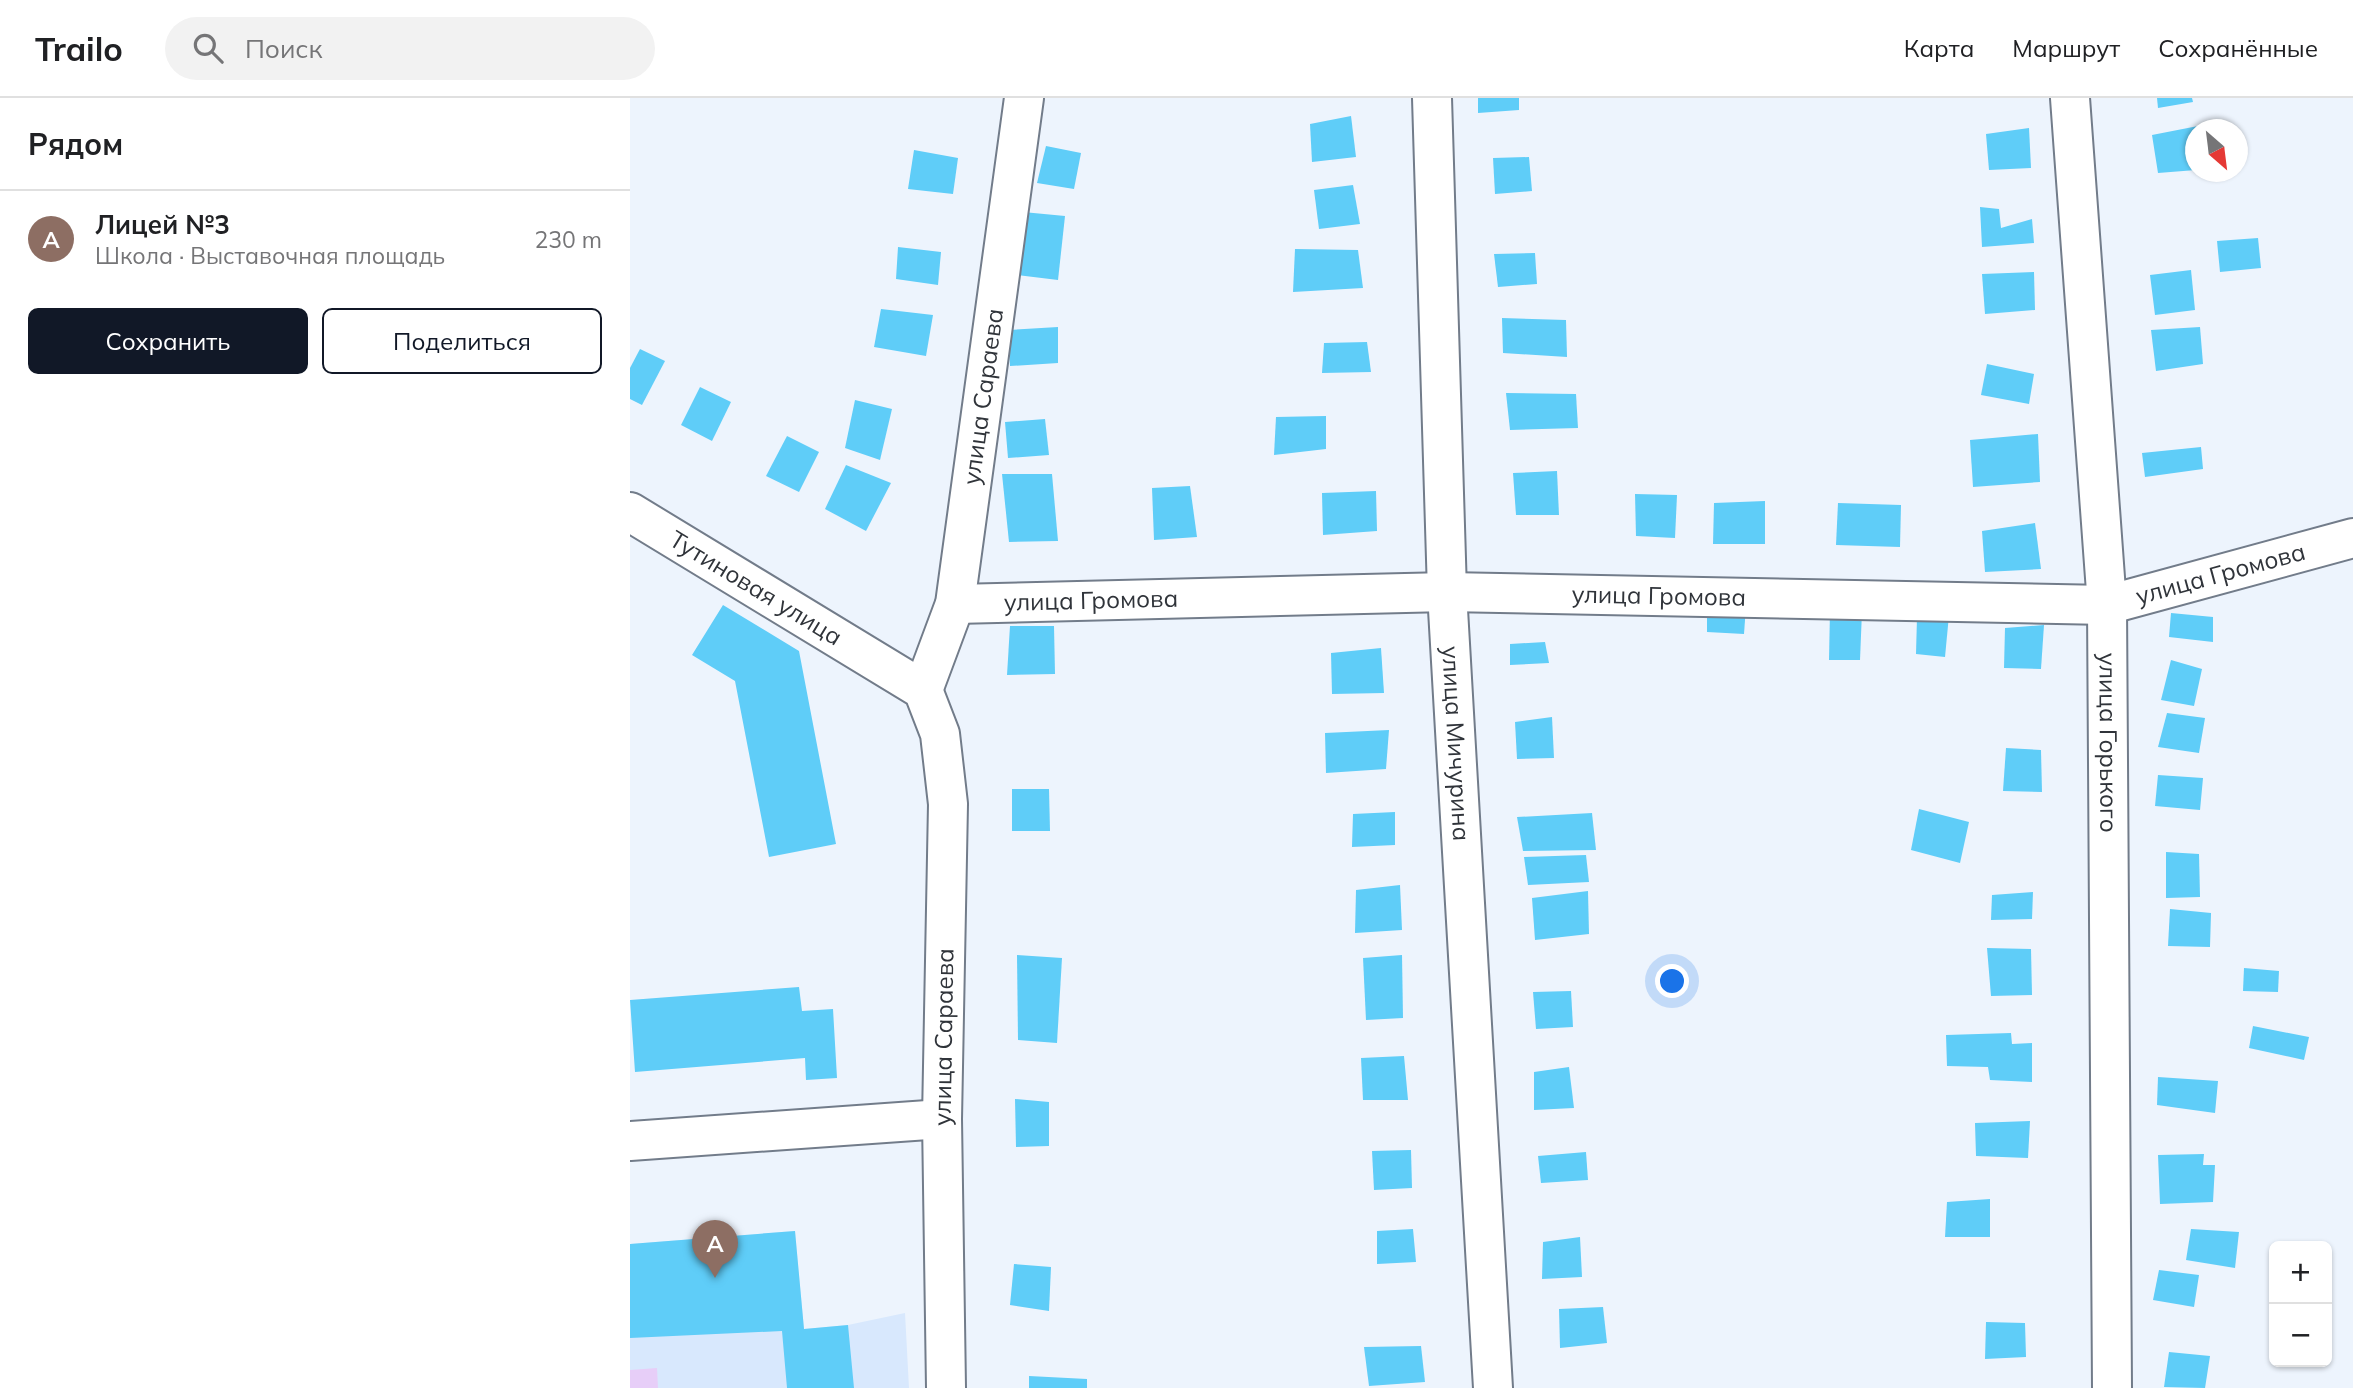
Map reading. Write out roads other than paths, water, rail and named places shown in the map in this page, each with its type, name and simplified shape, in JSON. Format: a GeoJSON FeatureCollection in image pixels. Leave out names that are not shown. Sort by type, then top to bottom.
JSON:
{"type":"FeatureCollection","features":[{"type":"Feature","properties":{"kind":"street","name":"улица Сараева"},"geometry":{"type":"LineString","coordinates":[[946,1388],[942,1119],[948,804],[940,734],[923,690],[955,604],[1024,98]]}},
{"type":"Feature","properties":{"kind":"street","name":"улица Мичурина"},"geometry":{"type":"LineString","coordinates":[[1432,98],[1447,592],[1493,1388]]}},
{"type":"Feature","properties":{"kind":"street","name":"улица Горького"},"geometry":{"type":"LineString","coordinates":[[2070,98],[2107,605],[2112,1388]]}},
{"type":"Feature","properties":{"kind":"street","name":"Тутиновая улица"},"geometry":{"type":"LineString","coordinates":[[630,512],[923,690]]}},
{"type":"Feature","properties":{"kind":"street","name":"улица Громова"},"geometry":{"type":"LineString","coordinates":[[955,604],[1447,592],[2107,605],[2353,538]]}},
{"type":"Feature","properties":{"kind":"street"},"geometry":{"type":"LineString","coordinates":[[630,1141],[942,1119]]}},
{"type":"Feature","properties":{"kind":"place","name":"Лицей №3"},"geometry":{"type":"Point","coordinates":[715,1278]}}]}
